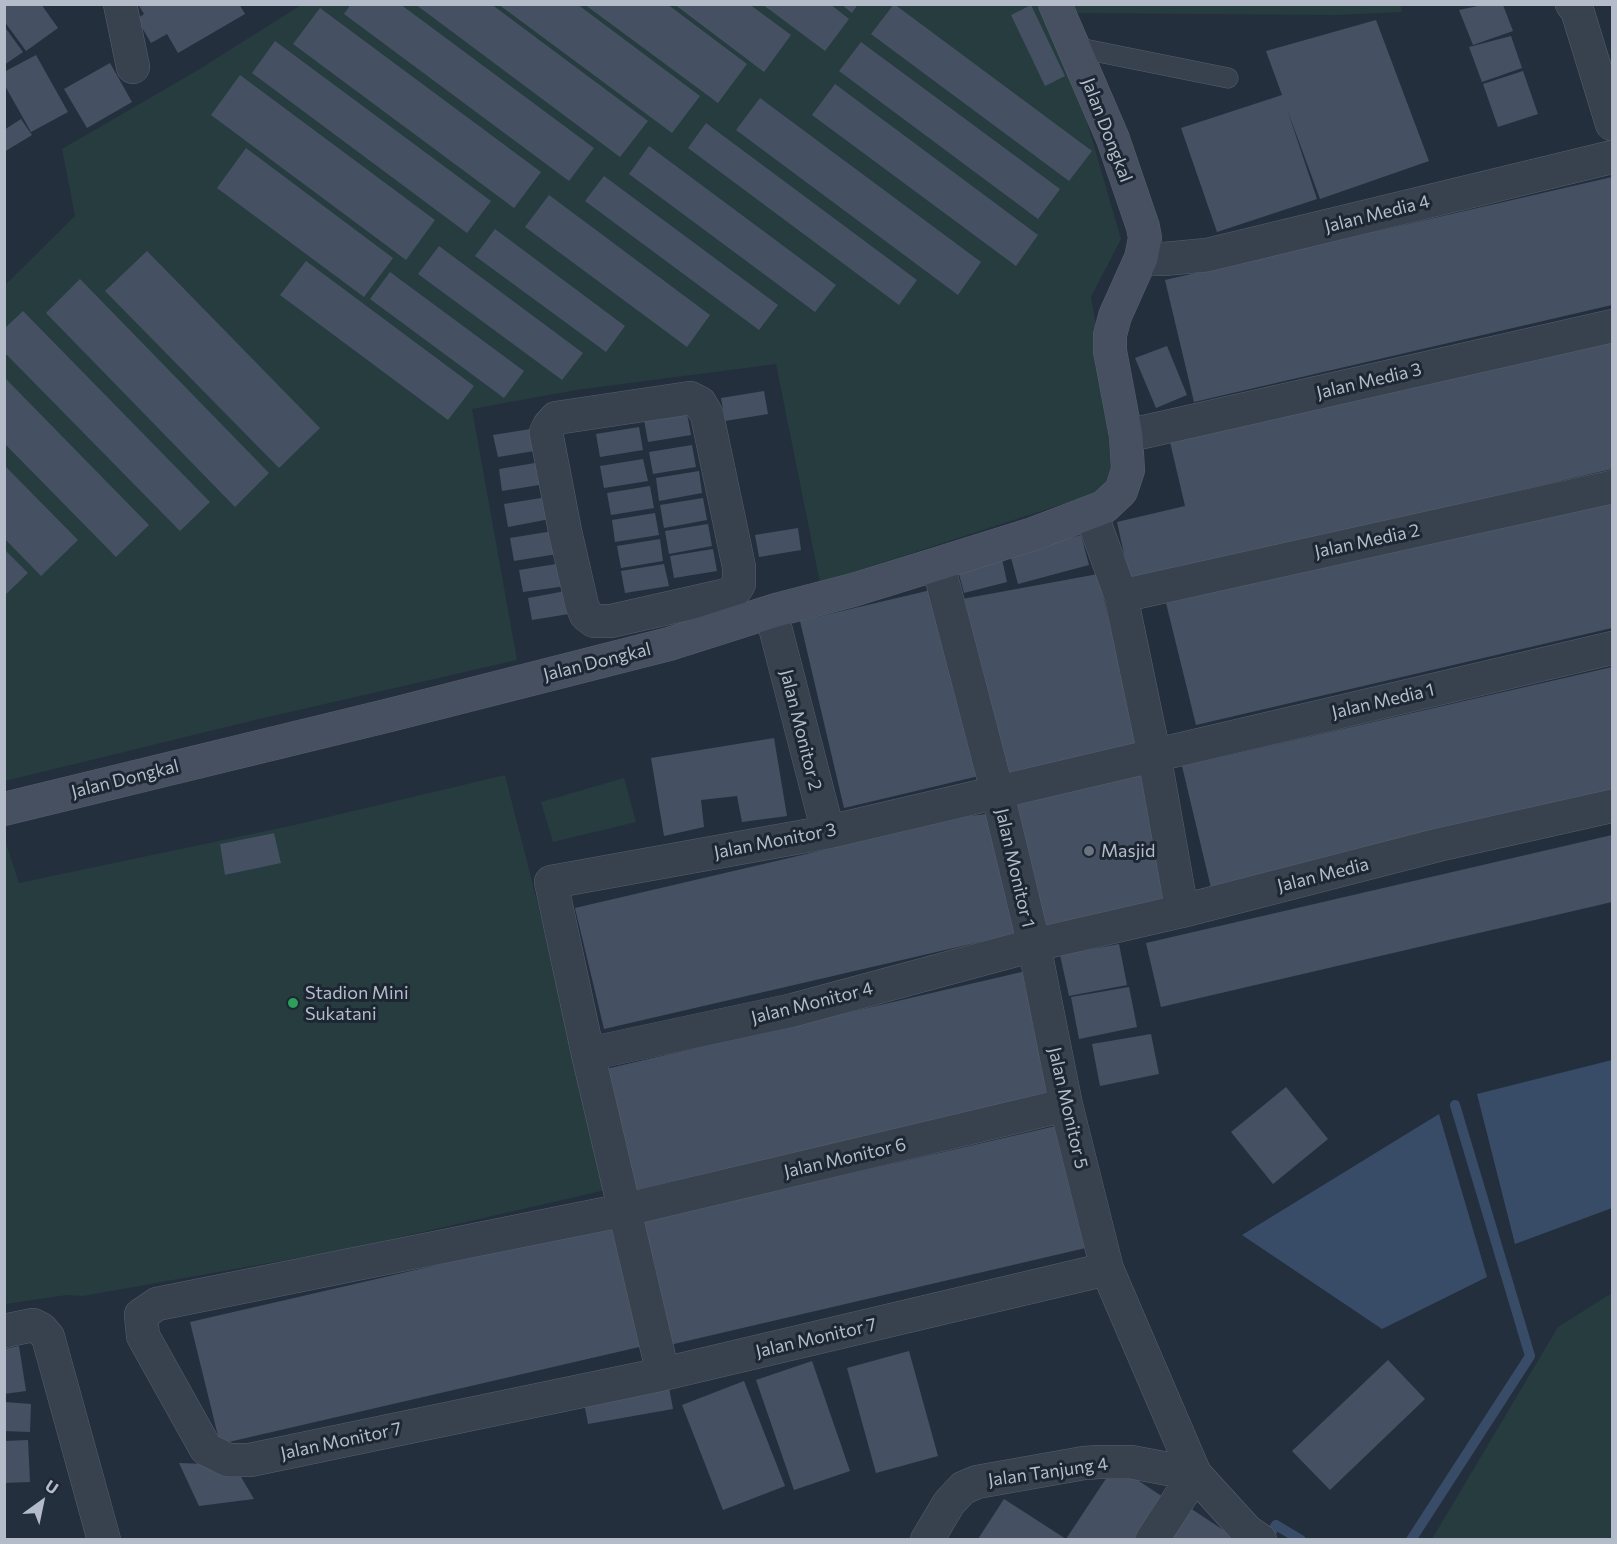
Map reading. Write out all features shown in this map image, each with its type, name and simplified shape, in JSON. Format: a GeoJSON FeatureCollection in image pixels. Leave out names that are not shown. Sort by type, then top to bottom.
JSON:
{"type":"FeatureCollection","features":[{"type":"Feature","properties":{"kind":"street"},"geometry":{"type":"LineString","coordinates":[[120,4],[133,67]]}},
{"type":"Feature","properties":{"kind":"street","name":"Jalan Dongkal"},"geometry":{"type":"LineString","coordinates":[[4,809],[669,644],[1033,534],[1104,507],[1121,491],[1128,470],[1126,436],[1110,351],[1110,335],[1115,316],[1141,258],[1145,238],[1143,226],[1113,140],[1055,4]]}},
{"type":"Feature","properties":{"kind":"street"},"geometry":{"type":"LineString","coordinates":[[1572,4],[1576,10],[1612,124]]}},
{"type":"Feature","properties":{"kind":"street","name":"Jalan Media 4"},"geometry":{"type":"LineString","coordinates":[[1141,258],[1164,260],[1208,255],[1612,157]]}},
{"type":"Feature","properties":{"kind":"street","name":"Jalan Media 3"},"geometry":{"type":"LineString","coordinates":[[1126,436],[1612,326]]}},
{"type":"Feature","properties":{"kind":"street"},"geometry":{"type":"LineString","coordinates":[[690,398],[700,403],[707,415],[739,567],[739,584],[735,590],[726,595],[658,612],[602,621],[594,621],[586,615],[565,531],[546,432],[556,418],[690,398]]}},
{"type":"Feature","properties":{"kind":"street","name":"Jalan Media 2"},"geometry":{"type":"LineString","coordinates":[[1121,596],[1612,487]]}},
{"type":"Feature","properties":{"kind":"street"},"geometry":{"type":"LineString","coordinates":[[1096,527],[1121,596],[1154,754],[1182,911]]}},
{"type":"Feature","properties":{"kind":"street","name":"Jalan Monitor 1"},"geometry":{"type":"LineString","coordinates":[[942,580],[1034,945]]}},
{"type":"Feature","properties":{"kind":"street"},"geometry":{"type":"LineString","coordinates":[[658,612],[669,644]]}},
{"type":"Feature","properties":{"kind":"street","name":"Jalan Monitor 2"},"geometry":{"type":"LineString","coordinates":[[775,627],[828,832]]}},
{"type":"Feature","properties":{"kind":"street","name":"Jalan Media 1"},"geometry":{"type":"LineString","coordinates":[[997,791],[1612,648]]}},
{"type":"Feature","properties":{"kind":"street","name":"Jalan Monitor 3"},"geometry":{"type":"LineString","coordinates":[[588,1054],[551,882],[828,832],[997,791]]}},
{"type":"Feature","properties":{"kind":"street","name":"Jalan Media"},"geometry":{"type":"LineString","coordinates":[[1034,945],[1182,911],[1438,845],[1612,806]]}},
{"type":"Feature","properties":{"kind":"street","name":"Jalan Monitor 4"},"geometry":{"type":"LineString","coordinates":[[588,1054],[793,1010],[1034,945]]}},
{"type":"Feature","properties":{"kind":"street","name":"Jalan Monitor 5"},"geometry":{"type":"LineString","coordinates":[[1034,945],[1066,1105],[1107,1269],[1195,1474],[1253,1535]]}},
{"type":"Feature","properties":{"kind":"street"},"geometry":{"type":"LineString","coordinates":[[588,1054],[663,1374]]}},
{"type":"Feature","properties":{"kind":"street","name":"Jalan Monitor 6"},"geometry":{"type":"LineString","coordinates":[[624,1210],[1066,1105]]}},
{"type":"Feature","properties":{"kind":"street","name":"Jalan Monitor 7"},"geometry":{"type":"LineString","coordinates":[[624,1210],[158,1304],[141,1315],[143,1336],[206,1449],[228,1460],[250,1460],[663,1374],[1107,1269]]}},
{"type":"Feature","properties":{"kind":"street"},"geometry":{"type":"LineString","coordinates":[[4,1330],[33,1325],[41,1329],[48,1337],[104,1539]]}},
{"type":"Feature","properties":{"kind":"street","name":"Jalan Tanjung 4"},"geometry":{"type":"LineString","coordinates":[[927,1539],[949,1503],[963,1488],[977,1482],[1099,1462],[1131,1462],[1195,1474]]}},
{"type":"Feature","properties":{"kind":"street"},"geometry":{"type":"LineString","coordinates":[[1152,1539],[1195,1474]]}},
{"type":"Feature","properties":{"kind":"lane"},"geometry":{"type":"LineString","coordinates":[[1074,47],[1228,78]]}},
{"type":"Feature","properties":{"kind":"green space"},"geometry":{"type":"Polygon","coordinates":[[[1400,4],[1402,12],[1337,15],[1068,13],[1065,5],[1400,4]]]}},
{"type":"Feature","properties":{"kind":"green space"},"geometry":{"type":"Polygon","coordinates":[[[301,5],[1037,5],[1083,108],[1121,239],[1091,297],[1119,454],[1100,492],[820,583],[776,364],[576,390],[472,409],[517,660],[255,720],[5,781],[5,285],[75,216],[62,149],[198,70],[301,5]]]}},
{"type":"Feature","properties":{"kind":"green space","name":"Stadion Mini Sukatani"},"geometry":{"type":"Polygon","coordinates":[[[505,775],[610,1189],[353,1248],[83,1296],[67,1295],[5,1304],[4,837],[19,883],[290,826],[505,775]],[[273,833],[220,844],[226,875],[281,862],[273,833]]]}},
{"type":"Feature","properties":{"kind":"green space"},"geometry":{"type":"Polygon","coordinates":[[[624,778],[636,822],[553,842],[541,802],[624,778]]]}},
{"type":"Feature","properties":{"kind":"green space"},"geometry":{"type":"Polygon","coordinates":[[[1612,1293],[1612,1539],[1432,1539],[1558,1327],[1612,1293]]]}},
{"type":"Feature","properties":{"kind":"water"},"geometry":{"type":"Polygon","coordinates":[[[1612,1060],[1612,1208],[1515,1244],[1477,1094],[1612,1060]]]}},
{"type":"Feature","properties":{"kind":"water"},"geometry":{"type":"Polygon","coordinates":[[[1439,1114],[1487,1277],[1382,1329],[1242,1235],[1439,1114]]]}},
{"type":"Feature","properties":{"kind":"building"},"geometry":{"type":"Polygon","coordinates":[[[4,4],[41,4],[58,28],[26,51],[4,21],[4,4]]]}},
{"type":"Feature","properties":{"kind":"building"},"geometry":{"type":"Polygon","coordinates":[[[138,4],[239,4],[245,14],[178,53],[167,34],[151,43],[137,19],[144,14],[138,4]]]}},
{"type":"Feature","properties":{"kind":"building"},"geometry":{"type":"Polygon","coordinates":[[[351,4],[400,4],[594,148],[569,181],[344,14],[351,4]]]}},
{"type":"Feature","properties":{"kind":"building"},"geometry":{"type":"Polygon","coordinates":[[[415,4],[491,4],[648,121],[620,157],[415,4]]]}},
{"type":"Feature","properties":{"kind":"building"},"geometry":{"type":"Polygon","coordinates":[[[498,4],[577,4],[700,96],[672,133],[498,4]]]}},
{"type":"Feature","properties":{"kind":"building"},"geometry":{"type":"Polygon","coordinates":[[[584,4],[667,4],[747,64],[718,103],[584,4]]]}},
{"type":"Feature","properties":{"kind":"building"},"geometry":{"type":"Polygon","coordinates":[[[674,4],[749,4],[791,35],[764,72],[674,4]]]}},
{"type":"Feature","properties":{"kind":"building"},"geometry":{"type":"Polygon","coordinates":[[[762,4],[830,4],[849,19],[825,51],[762,4]]]}},
{"type":"Feature","properties":{"kind":"building"},"geometry":{"type":"Polygon","coordinates":[[[841,4],[858,4],[852,13],[841,4]]]}},
{"type":"Feature","properties":{"kind":"building"},"geometry":{"type":"Polygon","coordinates":[[[894,4],[1092,151],[1069,181],[871,34],[894,4]]]}},
{"type":"Feature","properties":{"kind":"building"},"geometry":{"type":"Polygon","coordinates":[[[1031,5],[1065,76],[1045,86],[1011,15],[1031,5]]]}},
{"type":"Feature","properties":{"kind":"building"},"geometry":{"type":"Polygon","coordinates":[[[1483,5],[1503,5],[1513,31],[1473,45],[1459,10],[1483,5]]]}},
{"type":"Feature","properties":{"kind":"building"},"geometry":{"type":"Polygon","coordinates":[[[320,8],[541,172],[514,208],[293,44],[320,8]]]}},
{"type":"Feature","properties":{"kind":"building"},"geometry":{"type":"Polygon","coordinates":[[[1376,20],[1429,161],[1320,199],[1287,109],[1317,199],[1217,232],[1181,128],[1282,95],[1266,51],[1376,20]]]}},
{"type":"Feature","properties":{"kind":"building"},"geometry":{"type":"Polygon","coordinates":[[[4,26],[23,52],[4,65],[4,26]]]}},
{"type":"Feature","properties":{"kind":"building"},"geometry":{"type":"Polygon","coordinates":[[[1511,36],[1522,68],[1482,82],[1469,47],[1511,36]]]}},
{"type":"Feature","properties":{"kind":"building"},"geometry":{"type":"Polygon","coordinates":[[[275,41],[491,201],[467,233],[252,73],[275,41]]]}},
{"type":"Feature","properties":{"kind":"building"},"geometry":{"type":"Polygon","coordinates":[[[861,42],[1060,189],[1038,219],[839,71],[861,42]]]}},
{"type":"Feature","properties":{"kind":"building"},"geometry":{"type":"Polygon","coordinates":[[[36,55],[68,112],[31,132],[4,84],[4,72],[36,55]]]}},
{"type":"Feature","properties":{"kind":"building"},"geometry":{"type":"Polygon","coordinates":[[[110,63],[132,102],[87,128],[64,89],[110,63]]]}},
{"type":"Feature","properties":{"kind":"building"},"geometry":{"type":"Polygon","coordinates":[[[1523,71],[1538,114],[1498,127],[1483,84],[1523,71]]]}},
{"type":"Feature","properties":{"kind":"building"},"geometry":{"type":"Polygon","coordinates":[[[240,75],[435,220],[406,260],[211,115],[240,75]]]}},
{"type":"Feature","properties":{"kind":"building"},"geometry":{"type":"Polygon","coordinates":[[[835,84],[1038,235],[1016,266],[812,115],[835,84]]]}},
{"type":"Feature","properties":{"kind":"building"},"geometry":{"type":"Polygon","coordinates":[[[760,98],[981,262],[958,295],[736,130],[760,98]]]}},
{"type":"Feature","properties":{"kind":"building"},"geometry":{"type":"Polygon","coordinates":[[[21,119],[32,135],[4,152],[4,130],[21,119]]]}},
{"type":"Feature","properties":{"kind":"building"},"geometry":{"type":"Polygon","coordinates":[[[706,123],[917,280],[899,305],[688,148],[706,123]]]}},
{"type":"Feature","properties":{"kind":"building"},"geometry":{"type":"Polygon","coordinates":[[[649,146],[836,285],[815,312],[629,174],[649,146]]]}},
{"type":"Feature","properties":{"kind":"building"},"geometry":{"type":"Polygon","coordinates":[[[246,148],[393,258],[364,297],[217,188],[246,148]]]}},
{"type":"Feature","properties":{"kind":"building"},"geometry":{"type":"Polygon","coordinates":[[[604,176],[778,305],[759,330],[585,201],[604,176]]]}},
{"type":"Feature","properties":{"kind":"building"},"geometry":{"type":"Polygon","coordinates":[[[1612,177],[1612,305],[1194,402],[1165,280],[1612,177]]]}},
{"type":"Feature","properties":{"kind":"building"},"geometry":{"type":"Polygon","coordinates":[[[549,195],[710,315],[687,347],[525,227],[549,195]]]}},
{"type":"Feature","properties":{"kind":"building"},"geometry":{"type":"Polygon","coordinates":[[[495,229],[625,326],[606,352],[475,256],[495,229]]]}},
{"type":"Feature","properties":{"kind":"building"},"geometry":{"type":"Polygon","coordinates":[[[439,246],[583,353],[562,380],[418,274],[439,246]]]}},
{"type":"Feature","properties":{"kind":"building"},"geometry":{"type":"Polygon","coordinates":[[[147,251],[320,428],[279,468],[105,291],[147,251]]]}},
{"type":"Feature","properties":{"kind":"building"},"geometry":{"type":"Polygon","coordinates":[[[306,261],[474,386],[448,420],[280,295],[306,261]]]}},
{"type":"Feature","properties":{"kind":"building"},"geometry":{"type":"Polygon","coordinates":[[[390,272],[524,371],[504,398],[370,299],[390,272]]]}},
{"type":"Feature","properties":{"kind":"building"},"geometry":{"type":"Polygon","coordinates":[[[80,279],[269,473],[235,507],[46,313],[80,279]]]}},
{"type":"Feature","properties":{"kind":"building"},"geometry":{"type":"Polygon","coordinates":[[[23,311],[210,502],[180,531],[4,352],[4,329],[23,311]]]}},
{"type":"Feature","properties":{"kind":"building"},"geometry":{"type":"Polygon","coordinates":[[[1612,340],[1612,469],[1130,581],[1117,522],[1185,506],[1170,442],[1612,340]]]}},
{"type":"Feature","properties":{"kind":"building"},"geometry":{"type":"Polygon","coordinates":[[[1167,346],[1187,395],[1156,408],[1135,358],[1167,346]]]}},
{"type":"Feature","properties":{"kind":"building"},"geometry":{"type":"Polygon","coordinates":[[[4,377],[149,525],[116,557],[4,443],[4,377]]]}},
{"type":"Feature","properties":{"kind":"building"},"geometry":{"type":"Polygon","coordinates":[[[764,391],[768,414],[725,421],[721,398],[764,391]]]}},
{"type":"Feature","properties":{"kind":"building"},"geometry":{"type":"Polygon","coordinates":[[[687,413],[691,435],[648,442],[644,420],[687,413]]]}},
{"type":"Feature","properties":{"kind":"building"},"geometry":{"type":"Polygon","coordinates":[[[639,427],[643,450],[600,457],[596,434],[639,427]]]}},
{"type":"Feature","properties":{"kind":"building"},"geometry":{"type":"Polygon","coordinates":[[[537,428],[540,450],[498,457],[493,435],[537,428]]]}},
{"type":"Feature","properties":{"kind":"building"},"geometry":{"type":"Polygon","coordinates":[[[692,445],[696,467],[653,474],[649,452],[692,445]]]}},
{"type":"Feature","properties":{"kind":"building"},"geometry":{"type":"Polygon","coordinates":[[[643,459],[648,481],[604,488],[600,466],[643,459]]]}},
{"type":"Feature","properties":{"kind":"building"},"geometry":{"type":"Polygon","coordinates":[[[541,462],[545,484],[502,491],[499,469],[541,462]]]}},
{"type":"Feature","properties":{"kind":"building"},"geometry":{"type":"Polygon","coordinates":[[[4,465],[78,540],[41,576],[4,538],[4,465]]]}},
{"type":"Feature","properties":{"kind":"building"},"geometry":{"type":"Polygon","coordinates":[[[699,471],[702,493],[659,501],[656,478],[699,471]]]}},
{"type":"Feature","properties":{"kind":"building"},"geometry":{"type":"Polygon","coordinates":[[[650,486],[654,508],[611,515],[607,493],[650,486]]]}},
{"type":"Feature","properties":{"kind":"building"},"geometry":{"type":"Polygon","coordinates":[[[547,497],[550,519],[508,527],[504,504],[547,497]]]}},
{"type":"Feature","properties":{"kind":"building"},"geometry":{"type":"Polygon","coordinates":[[[703,498],[707,520],[664,528],[660,505],[703,498]]]}},
{"type":"Feature","properties":{"kind":"building"},"geometry":{"type":"Polygon","coordinates":[[[1612,500],[1612,628],[1196,725],[1166,603],[1612,500]]]}},
{"type":"Feature","properties":{"kind":"building"},"geometry":{"type":"Polygon","coordinates":[[[655,513],[659,535],[615,542],[612,520],[655,513]]]}},
{"type":"Feature","properties":{"kind":"building"},"geometry":{"type":"Polygon","coordinates":[[[708,524],[712,546],[669,554],[665,531],[708,524]]]}},
{"type":"Feature","properties":{"kind":"building"},"geometry":{"type":"Polygon","coordinates":[[[798,528],[801,550],[759,557],[755,535],[798,528]]]}},
{"type":"Feature","properties":{"kind":"building"},"geometry":{"type":"Polygon","coordinates":[[[553,531],[557,554],[514,561],[510,538],[553,531]]]}},
{"type":"Feature","properties":{"kind":"building"},"geometry":{"type":"Polygon","coordinates":[[[1081,535],[1089,565],[1018,584],[1010,554],[1081,535]]]}},
{"type":"Feature","properties":{"kind":"building"},"geometry":{"type":"Polygon","coordinates":[[[660,539],[663,561],[621,568],[617,546],[660,539]]]}},
{"type":"Feature","properties":{"kind":"building"},"geometry":{"type":"Polygon","coordinates":[[[4,549],[28,573],[4,596],[4,549]]]}},
{"type":"Feature","properties":{"kind":"building"},"geometry":{"type":"Polygon","coordinates":[[[713,549],[717,571],[674,578],[670,556],[713,549]]]}},
{"type":"Feature","properties":{"kind":"building"},"geometry":{"type":"Polygon","coordinates":[[[1002,559],[1007,582],[964,593],[958,570],[1002,559]]]}},
{"type":"Feature","properties":{"kind":"building"},"geometry":{"type":"Polygon","coordinates":[[[562,563],[566,586],[523,592],[519,570],[562,563]]]}},
{"type":"Feature","properties":{"kind":"building"},"geometry":{"type":"Polygon","coordinates":[[[664,564],[669,586],[625,593],[621,571],[664,564]]]}},
{"type":"Feature","properties":{"kind":"building"},"geometry":{"type":"Polygon","coordinates":[[[1098,574],[1138,744],[1003,776],[962,599],[1098,574]]]}},
{"type":"Feature","properties":{"kind":"building"},"geometry":{"type":"Polygon","coordinates":[[[935,589],[979,776],[844,808],[800,621],[935,589]]]}},
{"type":"Feature","properties":{"kind":"building"},"geometry":{"type":"Polygon","coordinates":[[[571,590],[575,613],[532,620],[528,598],[571,590]]]}},
{"type":"Feature","properties":{"kind":"building"},"geometry":{"type":"Polygon","coordinates":[[[1612,667],[1612,795],[1211,888],[1182,766],[1612,667]]]}},
{"type":"Feature","properties":{"kind":"building"},"geometry":{"type":"Polygon","coordinates":[[[774,738],[787,816],[742,822],[737,796],[701,800],[704,827],[664,836],[651,758],[774,738]]]}},
{"type":"Feature","properties":{"kind":"building","name":"Masjid"},"geometry":{"type":"Polygon","coordinates":[[[1141,769],[1169,904],[1040,932],[1006,799],[1141,769]]]}},
{"type":"Feature","properties":{"kind":"building"},"geometry":{"type":"Polygon","coordinates":[[[996,813],[1024,930],[604,1029],[575,908],[969,816],[996,813]]]}},
{"type":"Feature","properties":{"kind":"building"},"geometry":{"type":"Polygon","coordinates":[[[274,833],[281,863],[225,875],[220,844],[274,833]]]}},
{"type":"Feature","properties":{"kind":"building"},"geometry":{"type":"Polygon","coordinates":[[[1612,835],[1612,902],[1161,1007],[1146,943],[1612,835]]]}},
{"type":"Feature","properties":{"kind":"building"},"geometry":{"type":"Polygon","coordinates":[[[1119,944],[1127,985],[1069,996],[1060,955],[1119,944]]]}},
{"type":"Feature","properties":{"kind":"building"},"geometry":{"type":"Polygon","coordinates":[[[1026,971],[1055,1093],[626,1192],[597,1071],[1026,971]]]}},
{"type":"Feature","properties":{"kind":"building"},"geometry":{"type":"Polygon","coordinates":[[[1129,987],[1137,1027],[1079,1039],[1071,997],[1129,987]]]}},
{"type":"Feature","properties":{"kind":"building"},"geometry":{"type":"Polygon","coordinates":[[[1151,1034],[1159,1074],[1100,1086],[1092,1044],[1151,1034]]]}},
{"type":"Feature","properties":{"kind":"building"},"geometry":{"type":"Polygon","coordinates":[[[1286,1087],[1328,1139],[1273,1184],[1231,1132],[1286,1087]]]}},
{"type":"Feature","properties":{"kind":"building"},"geometry":{"type":"Polygon","coordinates":[[[1060,1125],[1090,1247],[661,1347],[632,1224],[1060,1125]]]}},
{"type":"Feature","properties":{"kind":"building"},"geometry":{"type":"Polygon","coordinates":[[[619,1223],[648,1345],[220,1444],[190,1322],[619,1223]]]}},
{"type":"Feature","properties":{"kind":"building"},"geometry":{"type":"Polygon","coordinates":[[[19,1346],[26,1391],[4,1394],[4,1349],[19,1346]]]}},
{"type":"Feature","properties":{"kind":"building"},"geometry":{"type":"Polygon","coordinates":[[[909,1351],[938,1456],[876,1473],[847,1368],[909,1351]]]}},
{"type":"Feature","properties":{"kind":"building"},"geometry":{"type":"Polygon","coordinates":[[[1388,1360],[1425,1399],[1330,1490],[1292,1451],[1388,1360]]]}},
{"type":"Feature","properties":{"kind":"building"},"geometry":{"type":"Polygon","coordinates":[[[812,1361],[850,1471],[794,1490],[756,1380],[812,1361]]]}},
{"type":"Feature","properties":{"kind":"building"},"geometry":{"type":"Polygon","coordinates":[[[744,1381],[785,1486],[723,1510],[682,1405],[744,1381]]]}},
{"type":"Feature","properties":{"kind":"building"},"geometry":{"type":"Polygon","coordinates":[[[668,1382],[673,1409],[588,1424],[583,1397],[668,1382]]]}},
{"type":"Feature","properties":{"kind":"building"},"geometry":{"type":"Polygon","coordinates":[[[4,1402],[31,1404],[30,1432],[4,1431],[4,1402]]]}},
{"type":"Feature","properties":{"kind":"building"},"geometry":{"type":"Polygon","coordinates":[[[28,1440],[30,1482],[4,1483],[4,1441],[28,1440]]]}},
{"type":"Feature","properties":{"kind":"building"},"geometry":{"type":"Polygon","coordinates":[[[179,1463],[234,1465],[254,1499],[199,1506],[179,1463]]]}},
{"type":"Feature","properties":{"kind":"building"},"geometry":{"type":"Polygon","coordinates":[[[1115,1465],[1169,1501],[1144,1539],[1066,1539],[1115,1465]]]}},
{"type":"Feature","properties":{"kind":"building"},"geometry":{"type":"Polygon","coordinates":[[[1004,1499],[1066,1539],[978,1539],[1004,1499]]]}},
{"type":"Feature","properties":{"kind":"building"},"geometry":{"type":"Polygon","coordinates":[[[1187,1506],[1237,1539],[1165,1539],[1187,1506]]]}},
{"type":"Feature","properties":{"kind":"waterway"},"geometry":{"type":"LineString","coordinates":[[1411,1540],[1530,1356],[1455,1105]]}},
{"type":"Feature","properties":{"kind":"waterway"},"geometry":{"type":"LineString","coordinates":[[1266,1540],[1276,1525],[1301,1540]]}},
{"type":"Feature","properties":{"kind":"place","name":"Masjid"},"geometry":{"type":"Point","coordinates":[1089,851]}},
{"type":"Feature","properties":{"kind":"place","name":"Stadion Mini Sukatani"},"geometry":{"type":"Point","coordinates":[293,1003]}}]}
